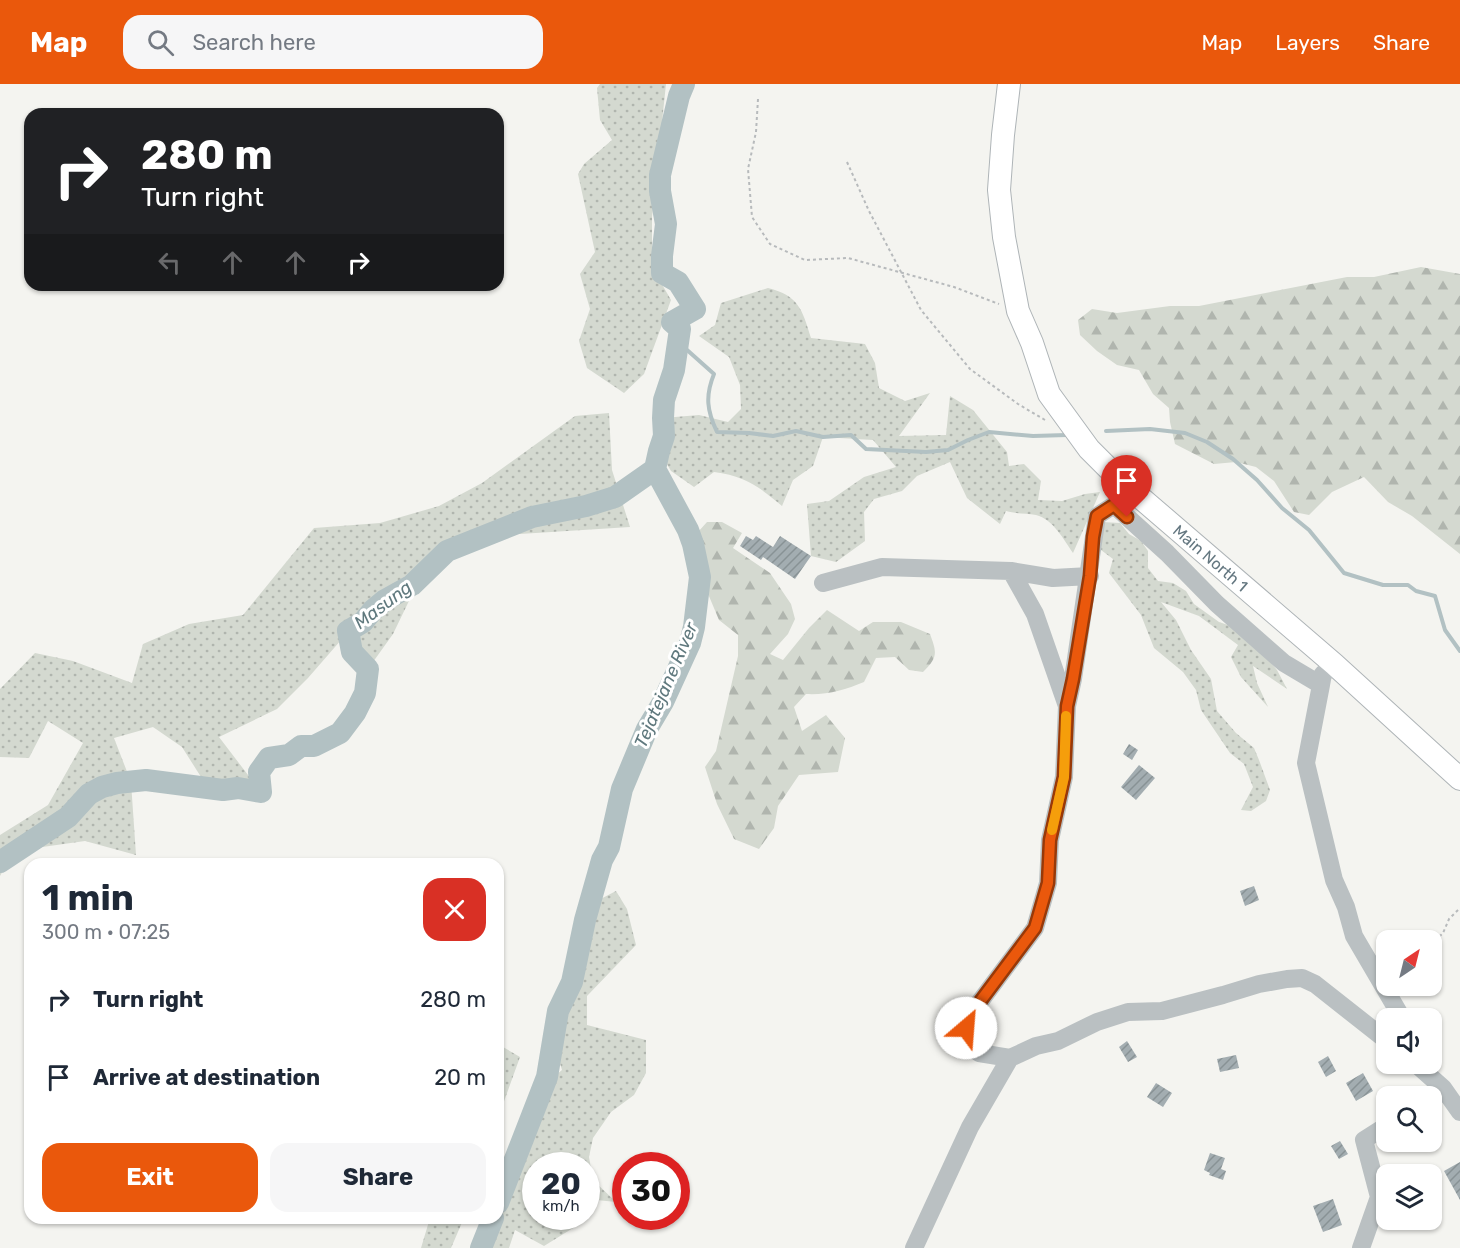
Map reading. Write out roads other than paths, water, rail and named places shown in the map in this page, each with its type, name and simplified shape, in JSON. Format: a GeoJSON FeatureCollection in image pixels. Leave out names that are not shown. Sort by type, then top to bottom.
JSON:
{"type":"FeatureCollection","features":[{"type":"Feature","properties":{"kind":"main road","name":"Main North 1"},"geometry":{"type":"LineString","coordinates":[[1009,84],[999,190],[1004,237],[1018,311],[1032,343],[1049,394],[1089,449],[1120,480],[1334,664],[1460,779]]}},
{"type":"Feature","properties":{"kind":"street"},"geometry":{"type":"LineString","coordinates":[[1321,685],[1284,663],[1217,604],[1167,553],[1114,505],[1097,516],[1090,576],[1067,706],[1064,777],[1050,840],[1048,883],[1035,928],[970,1015],[962,1041],[979,1053],[1010,1058],[1036,1046],[1058,1041],[1097,1022],[1128,1012],[1162,1011],[1259,984],[1302,978],[1315,984],[1376,1032]]}},
{"type":"Feature","properties":{"kind":"street"},"geometry":{"type":"LineString","coordinates":[[823,583],[882,567],[1011,571],[1053,578],[1090,576]]}},
{"type":"Feature","properties":{"kind":"street"},"geometry":{"type":"LineString","coordinates":[[1011,571],[1035,614],[1067,706]]}},
{"type":"Feature","properties":{"kind":"street"},"geometry":{"type":"LineString","coordinates":[[1334,664],[1323,674],[1306,763],[1334,880],[1346,907],[1354,936],[1396,1008]]}},
{"type":"Feature","properties":{"kind":"street"},"geometry":{"type":"LineString","coordinates":[[914,1248],[970,1127],[1010,1058]]}},
{"type":"Feature","properties":{"kind":"street"},"geometry":{"type":"LineString","coordinates":[[1442,1097],[1460,1112]]}},
{"type":"Feature","properties":{"kind":"street"},"geometry":{"type":"LineString","coordinates":[[1360,1248],[1379,1197],[1364,1140],[1376,1132]]}},
{"type":"Feature","properties":{"kind":"waterway","name":"Tejatejane River"},"geometry":{"type":"LineString","coordinates":[[504,1188],[547,1077],[558,1011],[572,982],[585,920],[602,860],[609,847],[622,789],[647,729],[663,702],[690,643],[694,627],[700,577],[693,544],[688,530],[655,469],[664,436],[664,400],[674,370],[680,329],[672,322],[695,309],[678,282],[662,273],[666,224],[660,191],[660,175],[684,84]]}},
{"type":"Feature","properties":{"kind":"waterway"},"geometry":{"type":"LineString","coordinates":[[677,341],[714,374],[709,389],[708,403],[717,432],[773,436],[796,431],[823,437],[851,435],[866,449],[926,452],[948,450],[989,432],[1033,436],[1067,435]]}},
{"type":"Feature","properties":{"kind":"waterway"},"geometry":{"type":"LineString","coordinates":[[1106,431],[1150,429],[1185,433],[1207,442],[1233,459],[1257,480],[1282,508],[1309,530],[1344,573],[1383,585],[1408,585],[1416,591],[1435,596],[1445,630],[1460,651]]}},
{"type":"Feature","properties":{"kind":"waterway","name":"Masung"},"geometry":{"type":"LineString","coordinates":[[0,862],[68,817],[89,794],[102,787],[146,780],[223,790],[238,788],[261,792],[259,772],[269,758],[289,755],[301,746],[314,746],[340,733],[355,713],[365,693],[368,669],[352,652],[348,631],[363,622],[385,600],[412,585],[447,551],[532,517],[586,506],[615,497],[655,469]]}},
{"type":"Feature","properties":{"kind":"waterway","name":"Tejatejane River"},"geometry":{"type":"LineString","coordinates":[[481,1248],[491,1224]]}}]}
